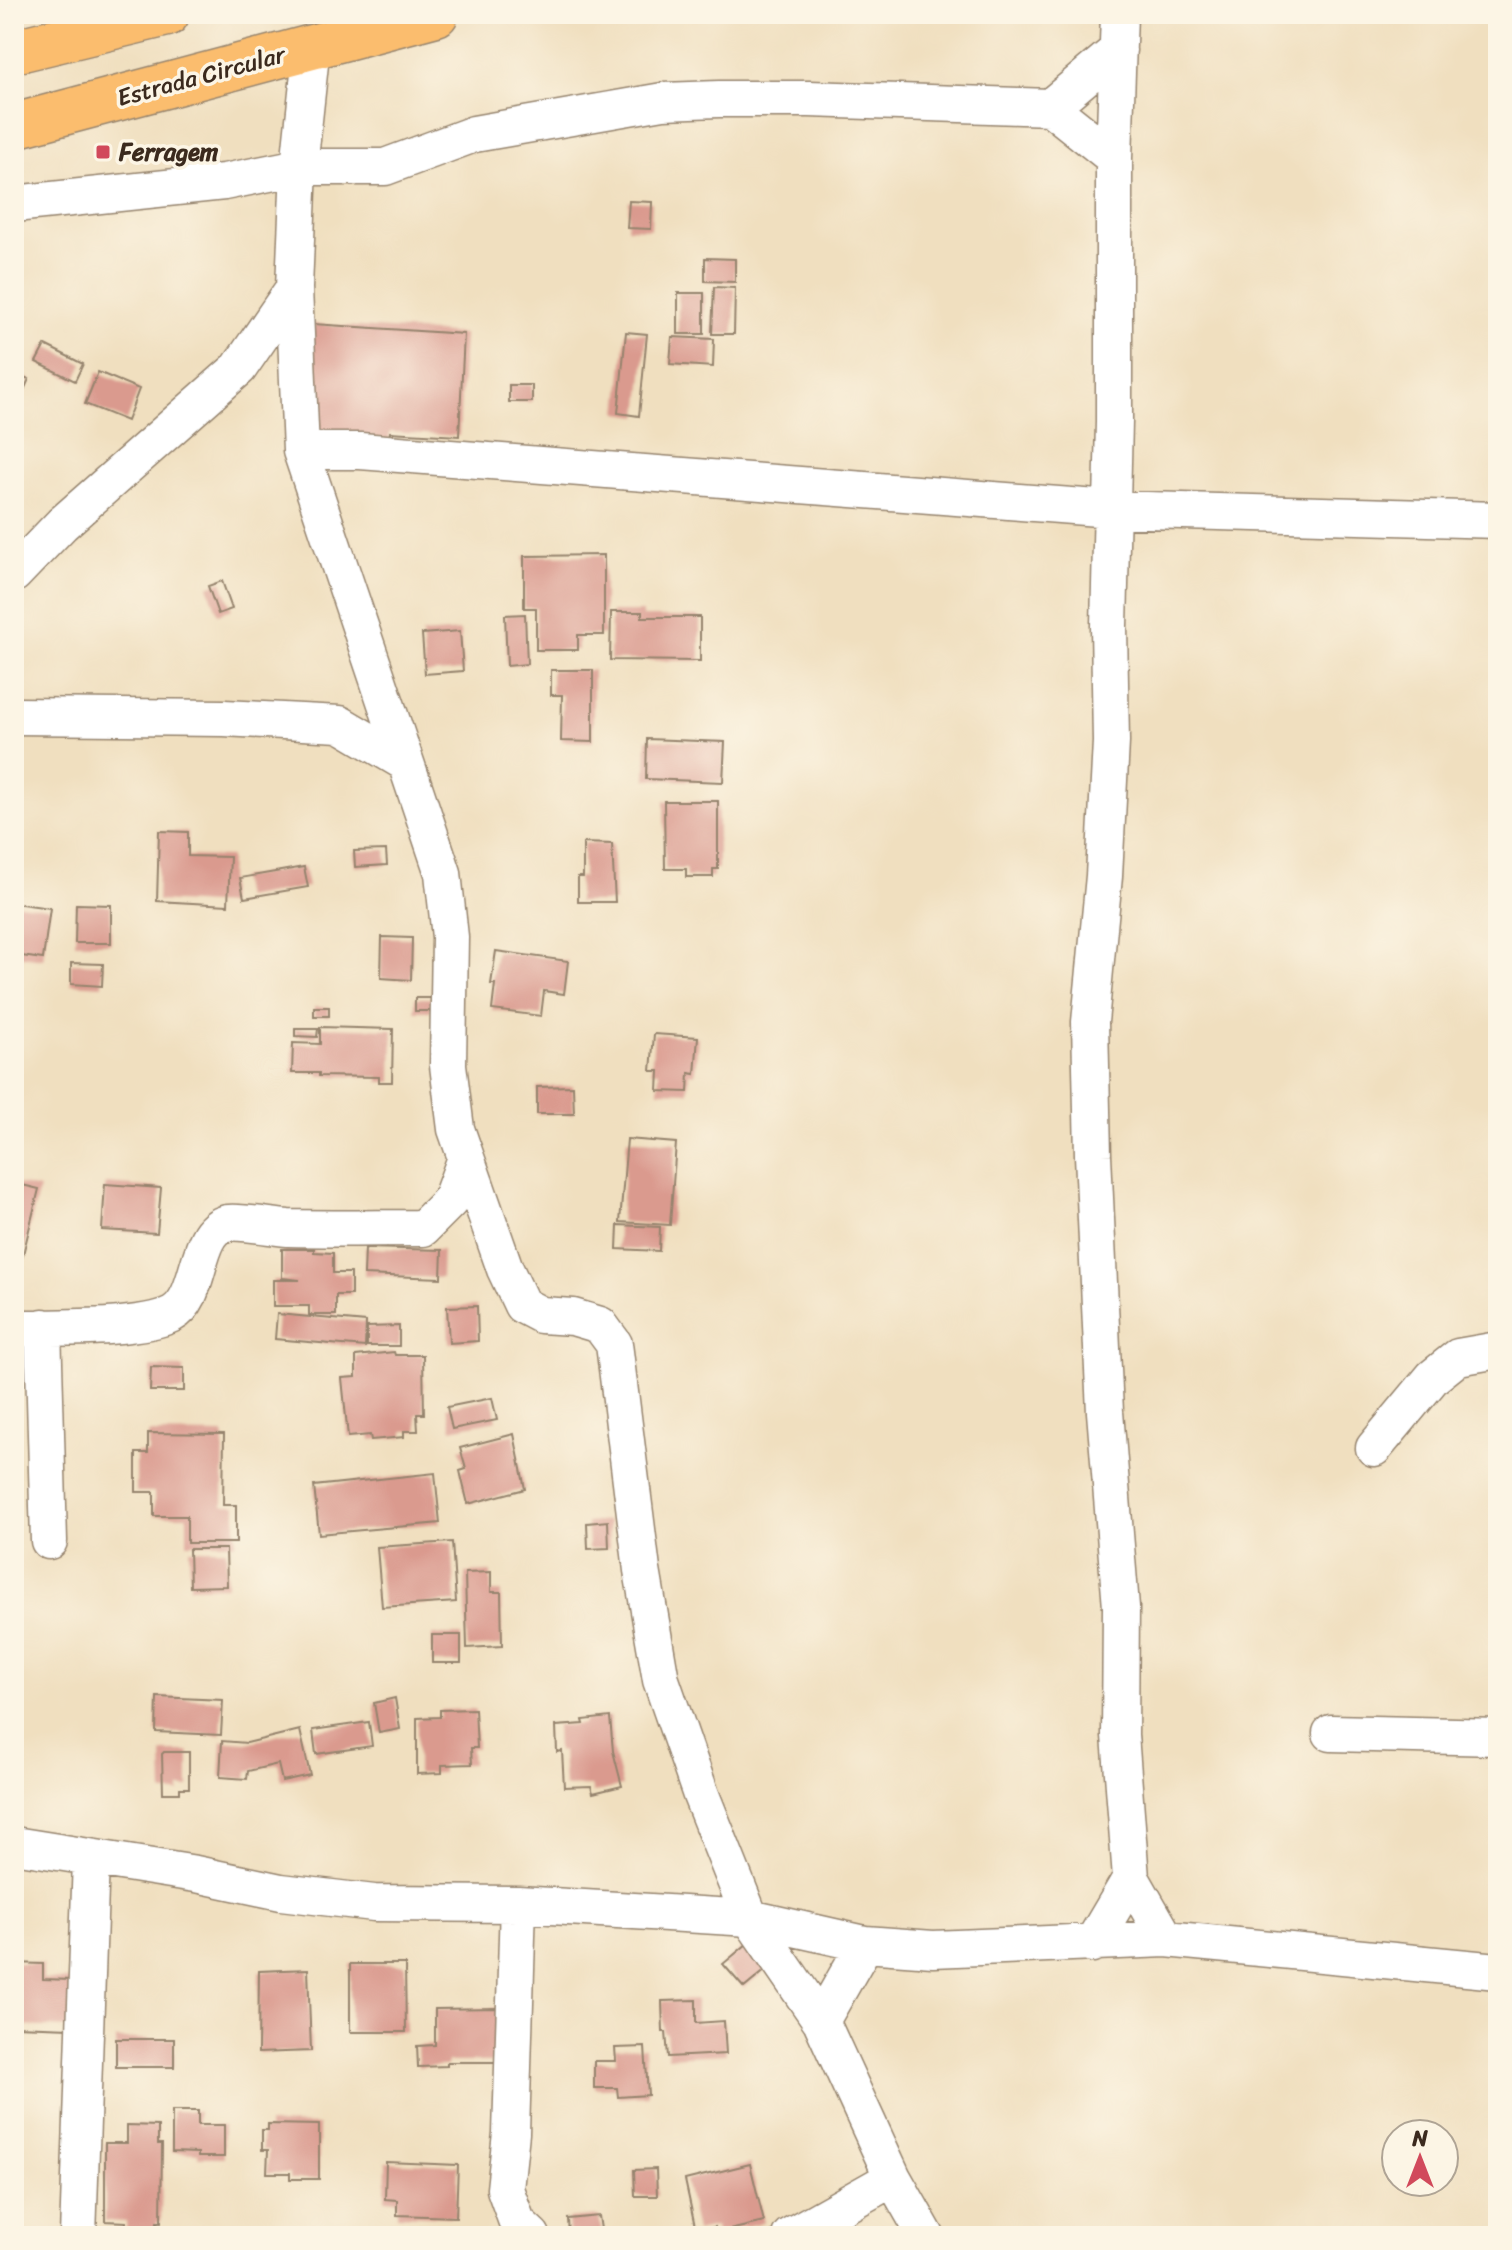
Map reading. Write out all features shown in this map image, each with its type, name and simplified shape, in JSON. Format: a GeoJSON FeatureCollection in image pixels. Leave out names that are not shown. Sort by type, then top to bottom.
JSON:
{"type":"FeatureCollection","features":[{"type":"Feature","properties":{"kind":"main road"},"geometry":{"type":"LineString","coordinates":[[14,51],[167,14]]}},
{"type":"Feature","properties":{"kind":"main road","name":"Estrada Circular"},"geometry":{"type":"LineString","coordinates":[[14,126],[436,14]]}},
{"type":"Feature","properties":{"kind":"street"},"geometry":{"type":"LineString","coordinates":[[1119,14],[1114,158],[1111,742],[1090,1037],[1105,1412],[1121,1607],[1120,1735],[1131,1878],[1166,1939]]}},
{"type":"Feature","properties":{"kind":"street"},"geometry":{"type":"LineString","coordinates":[[312,45],[299,167],[294,288],[301,451],[443,873],[450,937],[448,1065],[456,1129],[490,1228],[522,1305],[541,1315],[573,1317],[600,1325],[614,1344],[642,1570],[661,1680],[701,1795],[750,1918],[821,2021],[893,2178],[926,2236]]}},
{"type":"Feature","properties":{"kind":"street"},"geometry":{"type":"LineString","coordinates":[[1050,107],[1118,50]]}},
{"type":"Feature","properties":{"kind":"street"},"geometry":{"type":"LineString","coordinates":[[14,204],[224,182],[299,167],[385,167],[474,134],[663,101],[809,99],[1050,107],[1114,158]]}},
{"type":"Feature","properties":{"kind":"street"},"geometry":{"type":"LineString","coordinates":[[14,574],[62,524],[239,368],[294,288]]}},
{"type":"Feature","properties":{"kind":"street"},"geometry":{"type":"LineString","coordinates":[[301,451],[360,451],[1111,509],[1498,520]]}},
{"type":"Feature","properties":{"kind":"street"},"geometry":{"type":"LineString","coordinates":[[14,716],[224,718],[340,724],[406,763]]}},
{"type":"Feature","properties":{"kind":"street"},"geometry":{"type":"LineString","coordinates":[[423,1228],[450,1201],[466,1158]]}},
{"type":"Feature","properties":{"kind":"street"},"geometry":{"type":"LineString","coordinates":[[49,1541],[28,1327],[147,1323],[174,1313],[189,1298],[198,1264],[212,1234],[226,1223],[287,1228],[490,1228]]}},
{"type":"Feature","properties":{"kind":"street"},"geometry":{"type":"LineString","coordinates":[[1374,1448],[1433,1377],[1458,1357],[1498,1350]]}},
{"type":"Feature","properties":{"kind":"street"},"geometry":{"type":"LineString","coordinates":[[1331,1733],[1498,1737]]}},
{"type":"Feature","properties":{"kind":"street"},"geometry":{"type":"LineString","coordinates":[[14,1845],[196,1874],[281,1892],[374,1903],[518,1904],[750,1918],[865,1944],[933,1949],[1166,1939],[1498,1971]]}},
{"type":"Feature","properties":{"kind":"street"},"geometry":{"type":"LineString","coordinates":[[78,2236],[91,1859]]}},
{"type":"Feature","properties":{"kind":"street"},"geometry":{"type":"LineString","coordinates":[[1092,1944],[1131,1878]]}},
{"type":"Feature","properties":{"kind":"street"},"geometry":{"type":"LineString","coordinates":[[518,1904],[511,2133],[505,2189],[517,2222],[532,2236]]}},
{"type":"Feature","properties":{"kind":"street"},"geometry":{"type":"LineString","coordinates":[[821,2021],[865,1944]]}},
{"type":"Feature","properties":{"kind":"street"},"geometry":{"type":"LineString","coordinates":[[790,2236],[893,2178]]}},
{"type":"Feature","properties":{"kind":"building"},"geometry":{"type":"Polygon","coordinates":[[[629,201],[652,202],[651,229],[627,228],[629,201]]]}},
{"type":"Feature","properties":{"kind":"building"},"geometry":{"type":"Polygon","coordinates":[[[705,258],[735,259],[735,282],[705,281],[705,258]]]}},
{"type":"Feature","properties":{"kind":"building"},"geometry":{"type":"Polygon","coordinates":[[[714,287],[735,288],[734,334],[712,334],[714,287]]]}},
{"type":"Feature","properties":{"kind":"building"},"geometry":{"type":"Polygon","coordinates":[[[678,293],[704,293],[704,334],[678,334],[678,293]]]}},
{"type":"Feature","properties":{"kind":"building"},"geometry":{"type":"Polygon","coordinates":[[[313,324],[464,334],[459,436],[390,432],[389,440],[308,436],[313,324]]]}},
{"type":"Feature","properties":{"kind":"building"},"geometry":{"type":"Polygon","coordinates":[[[626,332],[647,334],[639,416],[618,413],[626,332]]]}},
{"type":"Feature","properties":{"kind":"building"},"geometry":{"type":"Polygon","coordinates":[[[672,337],[714,339],[713,367],[670,364],[672,337]]]}},
{"type":"Feature","properties":{"kind":"building"},"geometry":{"type":"Polygon","coordinates":[[[45,345],[83,364],[75,381],[36,362],[45,345]]]}},
{"type":"Feature","properties":{"kind":"building"},"geometry":{"type":"Polygon","coordinates":[[[98,372],[139,389],[127,421],[85,404],[98,372]]]}},
{"type":"Feature","properties":{"kind":"building"},"geometry":{"type":"Polygon","coordinates":[[[14,373],[29,379],[14,412],[14,373]]]}},
{"type":"Feature","properties":{"kind":"building"},"geometry":{"type":"Polygon","coordinates":[[[509,385],[532,385],[532,402],[509,402],[509,385]]]}},
{"type":"Feature","properties":{"kind":"building"},"geometry":{"type":"Polygon","coordinates":[[[604,555],[604,635],[578,635],[578,650],[536,650],[536,608],[524,608],[524,556],[604,555]]]}},
{"type":"Feature","properties":{"kind":"building"},"geometry":{"type":"Polygon","coordinates":[[[222,581],[232,609],[218,614],[208,586],[222,581]]]}},
{"type":"Feature","properties":{"kind":"building"},"geometry":{"type":"Polygon","coordinates":[[[611,612],[642,612],[642,617],[700,617],[700,661],[610,660],[611,612]]]}},
{"type":"Feature","properties":{"kind":"building"},"geometry":{"type":"Polygon","coordinates":[[[525,614],[527,664],[507,666],[505,615],[525,614]]]}},
{"type":"Feature","properties":{"kind":"building"},"geometry":{"type":"Polygon","coordinates":[[[460,631],[463,671],[425,674],[422,634],[460,631]]]}},
{"type":"Feature","properties":{"kind":"building"},"geometry":{"type":"Polygon","coordinates":[[[551,670],[593,670],[593,742],[561,741],[562,695],[551,695],[551,670]]]}},
{"type":"Feature","properties":{"kind":"building"},"geometry":{"type":"Polygon","coordinates":[[[647,739],[725,742],[723,782],[646,779],[647,739]]]}},
{"type":"Feature","properties":{"kind":"building"},"geometry":{"type":"Polygon","coordinates":[[[664,801],[718,801],[718,869],[713,869],[713,877],[686,877],[686,869],[665,869],[664,801]]]}},
{"type":"Feature","properties":{"kind":"building"},"geometry":{"type":"Polygon","coordinates":[[[159,831],[188,832],[188,856],[230,857],[228,905],[157,901],[159,831]]]}},
{"type":"Feature","properties":{"kind":"building"},"geometry":{"type":"Polygon","coordinates":[[[583,843],[612,844],[615,902],[578,902],[578,877],[583,877],[583,843]]]}},
{"type":"Feature","properties":{"kind":"building"},"geometry":{"type":"Polygon","coordinates":[[[386,850],[387,865],[355,867],[354,851],[386,850]]]}},
{"type":"Feature","properties":{"kind":"building"},"geometry":{"type":"Polygon","coordinates":[[[304,867],[308,887],[244,898],[240,878],[304,867]]]}},
{"type":"Feature","properties":{"kind":"building"},"geometry":{"type":"Polygon","coordinates":[[[14,903],[50,908],[43,959],[14,955],[14,903]]]}},
{"type":"Feature","properties":{"kind":"building"},"geometry":{"type":"Polygon","coordinates":[[[76,904],[111,905],[111,943],[75,943],[76,904]]]}},
{"type":"Feature","properties":{"kind":"building"},"geometry":{"type":"Polygon","coordinates":[[[382,937],[412,938],[411,980],[381,978],[382,937]]]}},
{"type":"Feature","properties":{"kind":"building"},"geometry":{"type":"Polygon","coordinates":[[[496,951],[568,961],[564,994],[544,991],[541,1016],[492,1010],[495,984],[491,984],[496,951]]]}},
{"type":"Feature","properties":{"kind":"building"},"geometry":{"type":"Polygon","coordinates":[[[71,963],[103,964],[102,986],[71,984],[71,963]]]}},
{"type":"Feature","properties":{"kind":"building"},"geometry":{"type":"Polygon","coordinates":[[[415,998],[431,998],[431,1011],[415,1011],[415,998]]]}},
{"type":"Feature","properties":{"kind":"building"},"geometry":{"type":"Polygon","coordinates":[[[314,1007],[329,1007],[329,1016],[314,1016],[314,1007]]]}},
{"type":"Feature","properties":{"kind":"building"},"geometry":{"type":"Polygon","coordinates":[[[320,1027],[393,1029],[392,1082],[379,1082],[379,1077],[292,1073],[293,1043],[320,1044],[320,1027]]]}},
{"type":"Feature","properties":{"kind":"building"},"geometry":{"type":"Polygon","coordinates":[[[295,1029],[318,1029],[317,1037],[295,1036],[295,1029]]]}},
{"type":"Feature","properties":{"kind":"building"},"geometry":{"type":"Polygon","coordinates":[[[654,1034],[698,1037],[695,1074],[689,1073],[688,1092],[658,1091],[659,1071],[651,1071],[654,1034]]]}},
{"type":"Feature","properties":{"kind":"building"},"geometry":{"type":"Polygon","coordinates":[[[573,1086],[574,1114],[537,1114],[537,1087],[573,1086]]]}},
{"type":"Feature","properties":{"kind":"building"},"geometry":{"type":"Polygon","coordinates":[[[627,1139],[676,1143],[670,1225],[620,1222],[627,1139]]]}},
{"type":"Feature","properties":{"kind":"building"},"geometry":{"type":"Polygon","coordinates":[[[14,1183],[39,1189],[15,1287],[14,1287],[14,1183]]]}},
{"type":"Feature","properties":{"kind":"building"},"geometry":{"type":"Polygon","coordinates":[[[105,1184],[161,1188],[157,1233],[102,1230],[105,1184]]]}},
{"type":"Feature","properties":{"kind":"building"},"geometry":{"type":"Polygon","coordinates":[[[618,1225],[660,1227],[659,1251],[617,1249],[618,1225]]]}},
{"type":"Feature","properties":{"kind":"building"},"geometry":{"type":"Polygon","coordinates":[[[365,1248],[442,1250],[441,1278],[364,1275],[365,1248]]]}},
{"type":"Feature","properties":{"kind":"building"},"geometry":{"type":"Polygon","coordinates":[[[282,1249],[314,1249],[314,1252],[333,1253],[333,1273],[351,1273],[351,1295],[336,1295],[336,1315],[309,1315],[309,1306],[273,1306],[273,1280],[300,1280],[282,1278],[282,1249]]]}},
{"type":"Feature","properties":{"kind":"building"},"geometry":{"type":"Polygon","coordinates":[[[477,1306],[478,1341],[449,1343],[447,1307],[477,1306]]]}},
{"type":"Feature","properties":{"kind":"building"},"geometry":{"type":"Polygon","coordinates":[[[277,1314],[366,1322],[365,1347],[275,1339],[277,1314]]]}},
{"type":"Feature","properties":{"kind":"building"},"geometry":{"type":"Polygon","coordinates":[[[399,1326],[399,1346],[367,1346],[367,1327],[399,1326]]]}},
{"type":"Feature","properties":{"kind":"building"},"geometry":{"type":"Polygon","coordinates":[[[394,1352],[395,1355],[423,1355],[424,1414],[417,1414],[418,1431],[404,1431],[404,1437],[371,1440],[370,1435],[348,1437],[342,1378],[356,1377],[356,1356],[394,1352]]]}},
{"type":"Feature","properties":{"kind":"building"},"geometry":{"type":"Polygon","coordinates":[[[151,1367],[184,1368],[184,1391],[150,1391],[151,1367]]]}},
{"type":"Feature","properties":{"kind":"building"},"geometry":{"type":"Polygon","coordinates":[[[492,1398],[497,1420],[452,1429],[447,1407],[492,1398]]]}},
{"type":"Feature","properties":{"kind":"building"},"geometry":{"type":"Polygon","coordinates":[[[148,1433],[224,1434],[223,1505],[236,1505],[236,1543],[187,1543],[187,1516],[154,1516],[154,1492],[136,1492],[136,1453],[148,1453],[148,1433]]]}},
{"type":"Feature","properties":{"kind":"building"},"geometry":{"type":"Polygon","coordinates":[[[514,1434],[525,1489],[468,1504],[460,1471],[466,1469],[460,1448],[514,1434]]]}},
{"type":"Feature","properties":{"kind":"building"},"geometry":{"type":"Polygon","coordinates":[[[435,1473],[440,1523],[319,1534],[314,1486],[435,1473]]]}},
{"type":"Feature","properties":{"kind":"building"},"geometry":{"type":"Polygon","coordinates":[[[608,1521],[609,1548],[588,1549],[587,1523],[608,1521]]]}},
{"type":"Feature","properties":{"kind":"building"},"geometry":{"type":"Polygon","coordinates":[[[452,1542],[456,1602],[382,1607],[377,1547],[452,1542]]]}},
{"type":"Feature","properties":{"kind":"building"},"geometry":{"type":"Polygon","coordinates":[[[189,1549],[226,1549],[227,1586],[190,1587],[189,1549]]]}},
{"type":"Feature","properties":{"kind":"building"},"geometry":{"type":"Polygon","coordinates":[[[491,1572],[491,1592],[501,1592],[502,1646],[467,1648],[465,1573],[491,1572]]]}},
{"type":"Feature","properties":{"kind":"building"},"geometry":{"type":"Polygon","coordinates":[[[432,1635],[461,1635],[461,1663],[432,1663],[432,1635]]]}},
{"type":"Feature","properties":{"kind":"building"},"geometry":{"type":"Polygon","coordinates":[[[157,1697],[223,1700],[221,1735],[156,1732],[157,1697]]]}},
{"type":"Feature","properties":{"kind":"building"},"geometry":{"type":"Polygon","coordinates":[[[395,1698],[400,1729],[379,1733],[374,1703],[395,1698]]]}},
{"type":"Feature","properties":{"kind":"building"},"geometry":{"type":"Polygon","coordinates":[[[475,1709],[477,1748],[471,1748],[472,1764],[442,1765],[442,1773],[417,1774],[417,1718],[440,1717],[440,1710],[475,1709]]]}},
{"type":"Feature","properties":{"kind":"building"},"geometry":{"type":"Polygon","coordinates":[[[610,1717],[613,1751],[622,1786],[593,1793],[591,1786],[564,1787],[562,1751],[557,1752],[556,1726],[584,1724],[583,1720],[610,1717]]]}},
{"type":"Feature","properties":{"kind":"building"},"geometry":{"type":"Polygon","coordinates":[[[369,1722],[372,1746],[316,1754],[313,1730],[369,1722]]]}},
{"type":"Feature","properties":{"kind":"building"},"geometry":{"type":"Polygon","coordinates":[[[300,1730],[310,1775],[282,1781],[278,1764],[248,1771],[247,1779],[220,1777],[222,1741],[247,1743],[300,1730]]]}},
{"type":"Feature","properties":{"kind":"building"},"geometry":{"type":"Polygon","coordinates":[[[164,1752],[189,1752],[189,1788],[180,1788],[180,1793],[163,1793],[164,1752]]]}},
{"type":"Feature","properties":{"kind":"building"},"geometry":{"type":"Polygon","coordinates":[[[747,1944],[767,1969],[744,1988],[723,1964],[747,1944]]]}},
{"type":"Feature","properties":{"kind":"building"},"geometry":{"type":"Polygon","coordinates":[[[14,1963],[43,1964],[43,1979],[72,1980],[70,2028],[16,2026],[14,1963]]]}},
{"type":"Feature","properties":{"kind":"building"},"geometry":{"type":"Polygon","coordinates":[[[350,1964],[405,1964],[406,2032],[350,2032],[350,1964]]]}},
{"type":"Feature","properties":{"kind":"building"},"geometry":{"type":"Polygon","coordinates":[[[308,1969],[311,2051],[258,2053],[259,1971],[308,1969]]]}},
{"type":"Feature","properties":{"kind":"building"},"geometry":{"type":"Polygon","coordinates":[[[696,2000],[696,2023],[724,2021],[726,2054],[668,2057],[662,2001],[696,2000]]]}},
{"type":"Feature","properties":{"kind":"building"},"geometry":{"type":"Polygon","coordinates":[[[498,2008],[500,2062],[447,2062],[447,2066],[418,2067],[417,2046],[435,2045],[435,2009],[498,2008]]]}},
{"type":"Feature","properties":{"kind":"building"},"geometry":{"type":"Polygon","coordinates":[[[116,2039],[174,2039],[174,2067],[116,2067],[116,2039]]]}},
{"type":"Feature","properties":{"kind":"building"},"geometry":{"type":"Polygon","coordinates":[[[645,2047],[648,2095],[618,2097],[617,2088],[594,2088],[594,2061],[616,2061],[615,2048],[645,2047]]]}},
{"type":"Feature","properties":{"kind":"building"},"geometry":{"type":"Polygon","coordinates":[[[172,2111],[198,2111],[198,2125],[224,2125],[224,2157],[198,2157],[198,2153],[172,2152],[172,2111]]]}},
{"type":"Feature","properties":{"kind":"building"},"geometry":{"type":"Polygon","coordinates":[[[268,2124],[319,2125],[319,2179],[290,2179],[290,2173],[267,2173],[268,2150],[262,2150],[262,2130],[268,2130],[268,2124]]]}},
{"type":"Feature","properties":{"kind":"building"},"geometry":{"type":"Polygon","coordinates":[[[127,2125],[158,2126],[158,2144],[162,2144],[161,2222],[157,2222],[157,2229],[126,2229],[126,2222],[105,2221],[105,2143],[127,2143],[127,2125]]]}},
{"type":"Feature","properties":{"kind":"building"},"geometry":{"type":"Polygon","coordinates":[[[386,2162],[458,2165],[456,2217],[397,2215],[397,2200],[385,2199],[386,2162]]]}},
{"type":"Feature","properties":{"kind":"building"},"geometry":{"type":"Polygon","coordinates":[[[750,2164],[764,2222],[716,2233],[715,2227],[696,2231],[685,2180],[750,2164]]]}},
{"type":"Feature","properties":{"kind":"building"},"geometry":{"type":"Polygon","coordinates":[[[656,2169],[657,2196],[635,2196],[634,2170],[656,2169]]]}},
{"type":"Feature","properties":{"kind":"building"},"geometry":{"type":"Polygon","coordinates":[[[599,2216],[602,2236],[569,2236],[568,2219],[599,2216]]]}},
{"type":"Feature","properties":{"kind":"place","name":"Ferragem"},"geometry":{"type":"Point","coordinates":[103,152]}}]}
